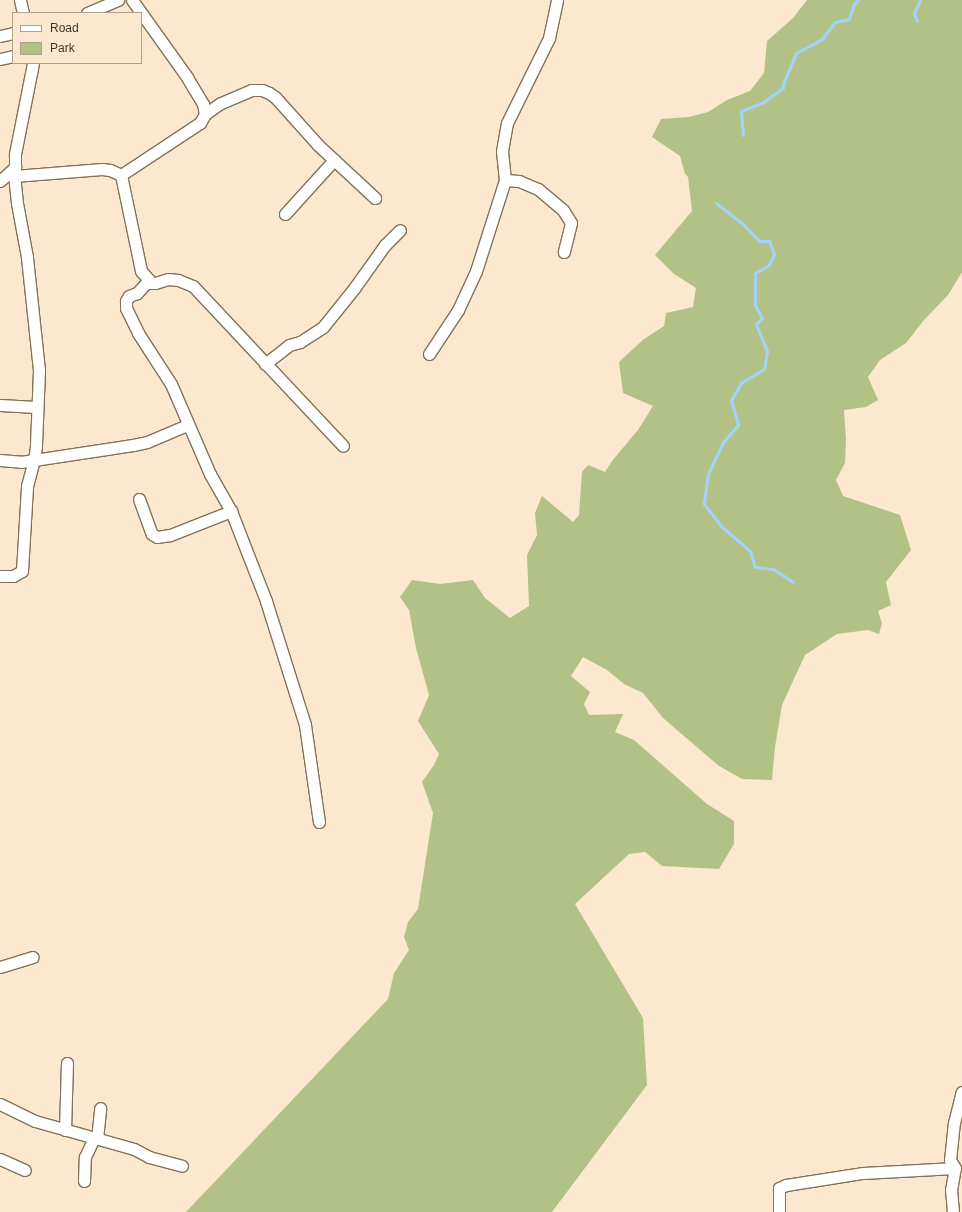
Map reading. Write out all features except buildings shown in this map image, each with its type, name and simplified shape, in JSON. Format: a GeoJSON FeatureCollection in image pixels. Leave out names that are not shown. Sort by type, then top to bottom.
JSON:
{"type":"FeatureCollection","features":[{"type":"Feature","properties":{"kind":"street"},"geometry":{"type":"LineString","coordinates":[[20,0],[23,12]]}},
{"type":"Feature","properties":{"kind":"street"},"geometry":{"type":"LineString","coordinates":[[89,12],[118,0]]}},
{"type":"Feature","properties":{"kind":"street"},"geometry":{"type":"LineString","coordinates":[[132,0],[141,12]]}},
{"type":"Feature","properties":{"kind":"street"},"geometry":{"type":"LineString","coordinates":[[428,354],[455,317],[467,292],[488,234],[505,180],[502,151],[507,123],[549,38],[557,0]]}},
{"type":"Feature","properties":{"kind":"street"},"geometry":{"type":"LineString","coordinates":[[142,14],[187,77],[203,104],[205,114]]}},
{"type":"Feature","properties":{"kind":"street"},"geometry":{"type":"LineString","coordinates":[[0,36],[12,33]]}},
{"type":"Feature","properties":{"kind":"street"},"geometry":{"type":"LineString","coordinates":[[0,58],[12,56]]}},
{"type":"Feature","properties":{"kind":"street"},"geometry":{"type":"LineString","coordinates":[[0,576],[13,576],[22,571],[27,486],[34,460],[36,445],[36,407],[39,370],[14,171],[15,154],[33,64]]}},
{"type":"Feature","properties":{"kind":"street"},"geometry":{"type":"LineString","coordinates":[[120,175],[200,124],[205,114],[221,103],[251,90],[262,90],[275,98],[318,145],[375,198]]}},
{"type":"Feature","properties":{"kind":"street"},"geometry":{"type":"LineString","coordinates":[[285,214],[334,160]]}},
{"type":"Feature","properties":{"kind":"street"},"geometry":{"type":"LineString","coordinates":[[0,181],[14,171],[102,169],[110,170],[120,175]]}},
{"type":"Feature","properties":{"kind":"street"},"geometry":{"type":"LineString","coordinates":[[120,175],[141,271],[149,280],[147,283],[155,283],[168,278],[193,286],[343,446]]}},
{"type":"Feature","properties":{"kind":"street"},"geometry":{"type":"LineString","coordinates":[[505,180],[518,181],[538,189],[563,210],[571,223],[564,252]]}},
{"type":"Feature","properties":{"kind":"street"},"geometry":{"type":"LineString","coordinates":[[265,364],[289,345],[300,342],[323,327],[355,287],[385,245],[400,230]]}},
{"type":"Feature","properties":{"kind":"street"},"geometry":{"type":"LineString","coordinates":[[149,280],[137,293],[129,296],[126,301],[126,308],[138,333],[171,384],[187,425],[210,474],[231,510],[266,601],[305,725],[319,822]]}},
{"type":"Feature","properties":{"kind":"street"},"geometry":{"type":"LineString","coordinates":[[0,405],[36,407]]}},
{"type":"Feature","properties":{"kind":"street"},"geometry":{"type":"LineString","coordinates":[[0,460],[21,462],[133,445],[147,442],[187,425]]}},
{"type":"Feature","properties":{"kind":"street"},"geometry":{"type":"LineString","coordinates":[[139,499],[152,534],[157,537],[170,535],[231,510]]}},
{"type":"Feature","properties":{"kind":"street"},"geometry":{"type":"LineString","coordinates":[[0,967],[32,957]]}},
{"type":"Feature","properties":{"kind":"street"},"geometry":{"type":"LineString","coordinates":[[65,1130],[67,1063]]}},
{"type":"Feature","properties":{"kind":"street"},"geometry":{"type":"LineString","coordinates":[[952,1212],[951,1190],[955,1168],[950,1160],[954,1122],[962,1092]]}},
{"type":"Feature","properties":{"kind":"street"},"geometry":{"type":"LineString","coordinates":[[0,1104],[35,1120],[95,1139],[134,1149],[149,1157],[182,1166]]}},
{"type":"Feature","properties":{"kind":"street"},"geometry":{"type":"LineString","coordinates":[[84,1181],[85,1157],[95,1139],[100,1108]]}},
{"type":"Feature","properties":{"kind":"street"},"geometry":{"type":"LineString","coordinates":[[0,1159],[25,1170]]}},
{"type":"Feature","properties":{"kind":"street"},"geometry":{"type":"LineString","coordinates":[[779,1212],[779,1188],[786,1185],[863,1172],[955,1168]]}},
{"type":"Feature","properties":{"kind":"green space"},"geometry":{"type":"Polygon","coordinates":[[[807,0],[962,0],[962,272],[948,295],[924,320],[906,343],[880,360],[868,377],[878,400],[866,407],[844,410],[846,439],[845,463],[836,480],[843,496],[900,515],[911,550],[886,582],[891,605],[878,611],[882,623],[879,634],[868,630],[837,634],[805,655],[782,705],[775,747],[772,780],[742,779],[719,766],[663,718],[643,693],[624,684],[607,670],[583,657],[571,676],[590,692],[584,704],[589,715],[623,714],[615,732],[634,740],[707,804],[734,821],[734,844],[719,869],[662,866],[645,852],[629,854],[575,904],[643,1018],[647,1085],[552,1212],[186,1212],[388,999],[394,973],[409,950],[404,937],[408,922],[418,909],[433,813],[422,782],[434,765],[439,754],[418,721],[429,695],[416,648],[409,610],[400,597],[412,580],[440,584],[473,580],[485,598],[510,618],[529,606],[527,555],[537,535],[535,513],[542,496],[573,522],[579,515],[582,472],[588,465],[605,472],[612,461],[638,430],[653,406],[623,393],[619,362],[644,339],[664,326],[666,313],[693,307],[696,288],[674,274],[655,255],[692,211],[688,177],[685,174],[680,156],[652,137],[661,119],[689,117],[708,112],[727,100],[750,91],[764,73],[767,41],[793,18],[807,0]]]}},
{"type":"Feature","properties":{"kind":"waterway"},"geometry":{"type":"LineString","coordinates":[[743,135],[741,111],[762,103],[783,88],[783,84],[796,53],[822,39],[835,22],[849,19],[854,4],[858,0]]}},
{"type":"Feature","properties":{"kind":"waterway"},"geometry":{"type":"LineString","coordinates":[[917,21],[914,13],[920,0]]}},
{"type":"Feature","properties":{"kind":"waterway"},"geometry":{"type":"LineString","coordinates":[[716,203],[744,225],[759,241],[769,241],[774,254],[769,265],[755,273],[755,305],[762,318],[756,324],[767,351],[764,369],[741,383],[731,400],[738,425],[723,442],[708,474],[704,504],[721,526],[750,551],[755,567],[773,569],[793,582]]}}]}
